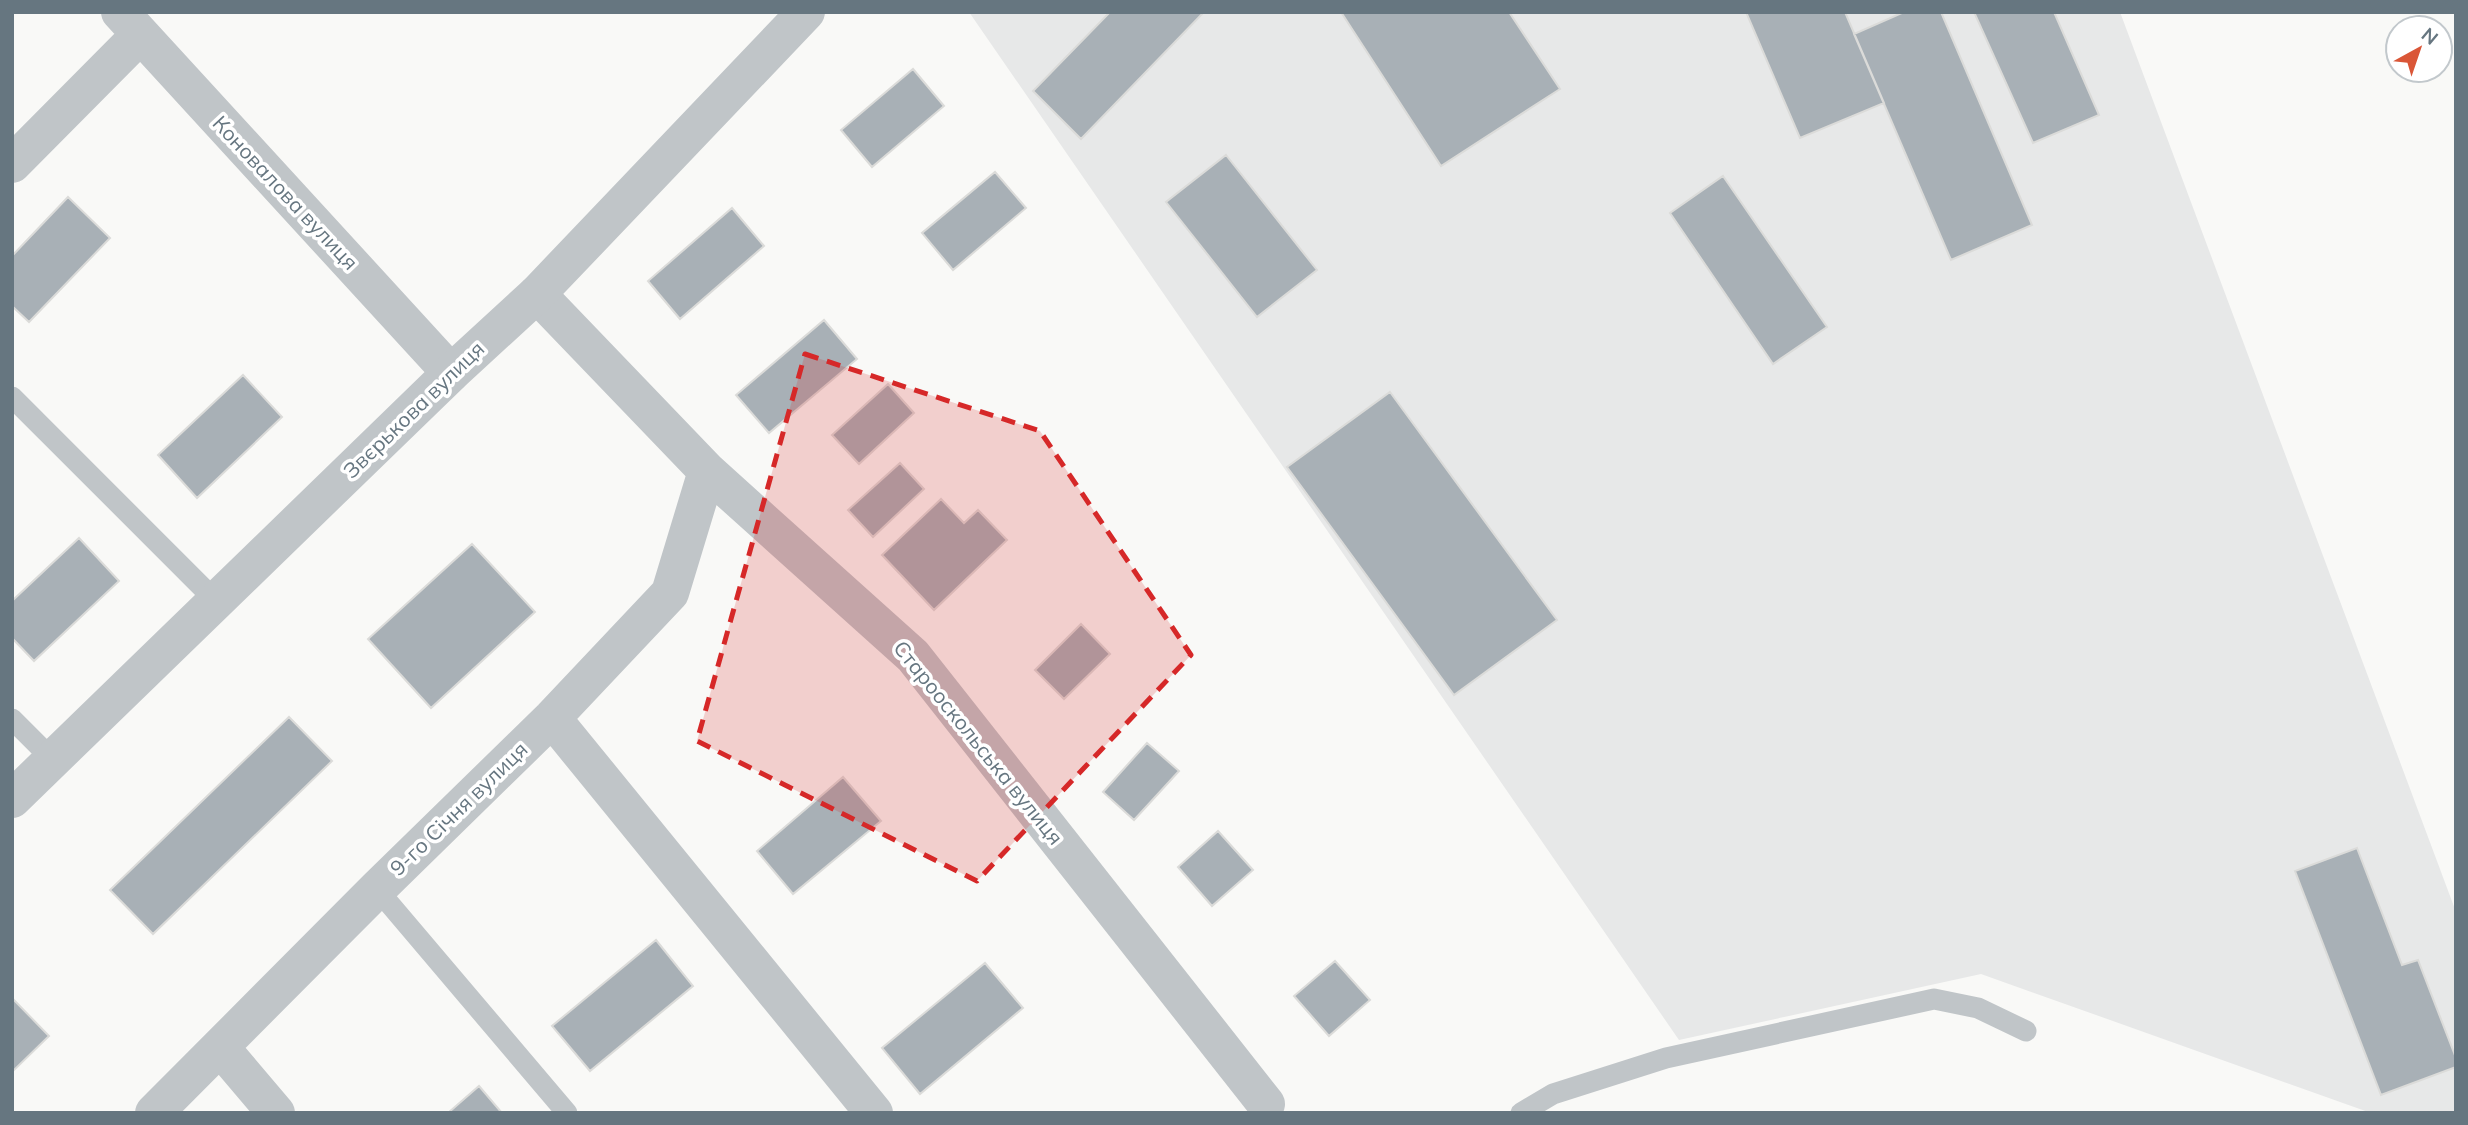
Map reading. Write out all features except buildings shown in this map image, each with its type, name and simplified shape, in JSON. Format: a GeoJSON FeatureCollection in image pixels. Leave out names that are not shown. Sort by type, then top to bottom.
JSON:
{"type":"FeatureCollection","features":[{"type":"Feature","properties":{"kind":"street","name":"Звєрькова вулиця"},"geometry":{"type":"LineString","coordinates":[[12,799],[451,373],[537,294],[806,12]]}},
{"type":"Feature","properties":{"kind":"street"},"geometry":{"type":"LineString","coordinates":[[12,164],[130,24]]}},
{"type":"Feature","properties":{"kind":"street","name":"Коновалова вулиця"},"geometry":{"type":"LineString","coordinates":[[130,24],[451,373]]}},
{"type":"Feature","properties":{"kind":"street","name":"Старооскольська вулиця"},"geometry":{"type":"LineString","coordinates":[[537,294],[707,471],[913,656],[1265,1110]]}},
{"type":"Feature","properties":{"kind":"street","name":"9-го Січня вулиця"},"geometry":{"type":"LineString","coordinates":[[154,1113],[552,718],[670,593],[707,471]]}},
{"type":"Feature","properties":{"kind":"street"},"geometry":{"type":"LineString","coordinates":[[552,718],[874,1113]]}},
{"type":"Feature","properties":{"kind":"street"},"geometry":{"type":"LineString","coordinates":[[220,1047],[276,1113]]}},
{"type":"Feature","properties":{"kind":"lane"},"geometry":{"type":"LineString","coordinates":[[12,397],[216,601]]}},
{"type":"Feature","properties":{"kind":"lane"},"geometry":{"type":"LineString","coordinates":[[12,719],[53,760]]}},
{"type":"Feature","properties":{"kind":"lane"},"geometry":{"type":"LineString","coordinates":[[377,889],[567,1113]]}},
{"type":"Feature","properties":{"kind":"lane"},"geometry":{"type":"LineString","coordinates":[[1521,1113],[1553,1094],[1667,1058],[1934,999],[1978,1008],[2026,1031]]}},
{"type":"Feature","properties":{"kind":"highlighted area"},"geometry":{"type":"Polygon","coordinates":[[[805,354],[1040,431],[1191,655],[977,881],[697,741],[805,354]]]}},
{"type":"Feature","properties":{"kind":"shaded area"},"geometry":{"type":"Polygon","coordinates":[[[969,12],[2120,12],[2456,912],[2456,1113],[2371,1113],[1981,974],[1679,1040],[969,12]]]}}]}
